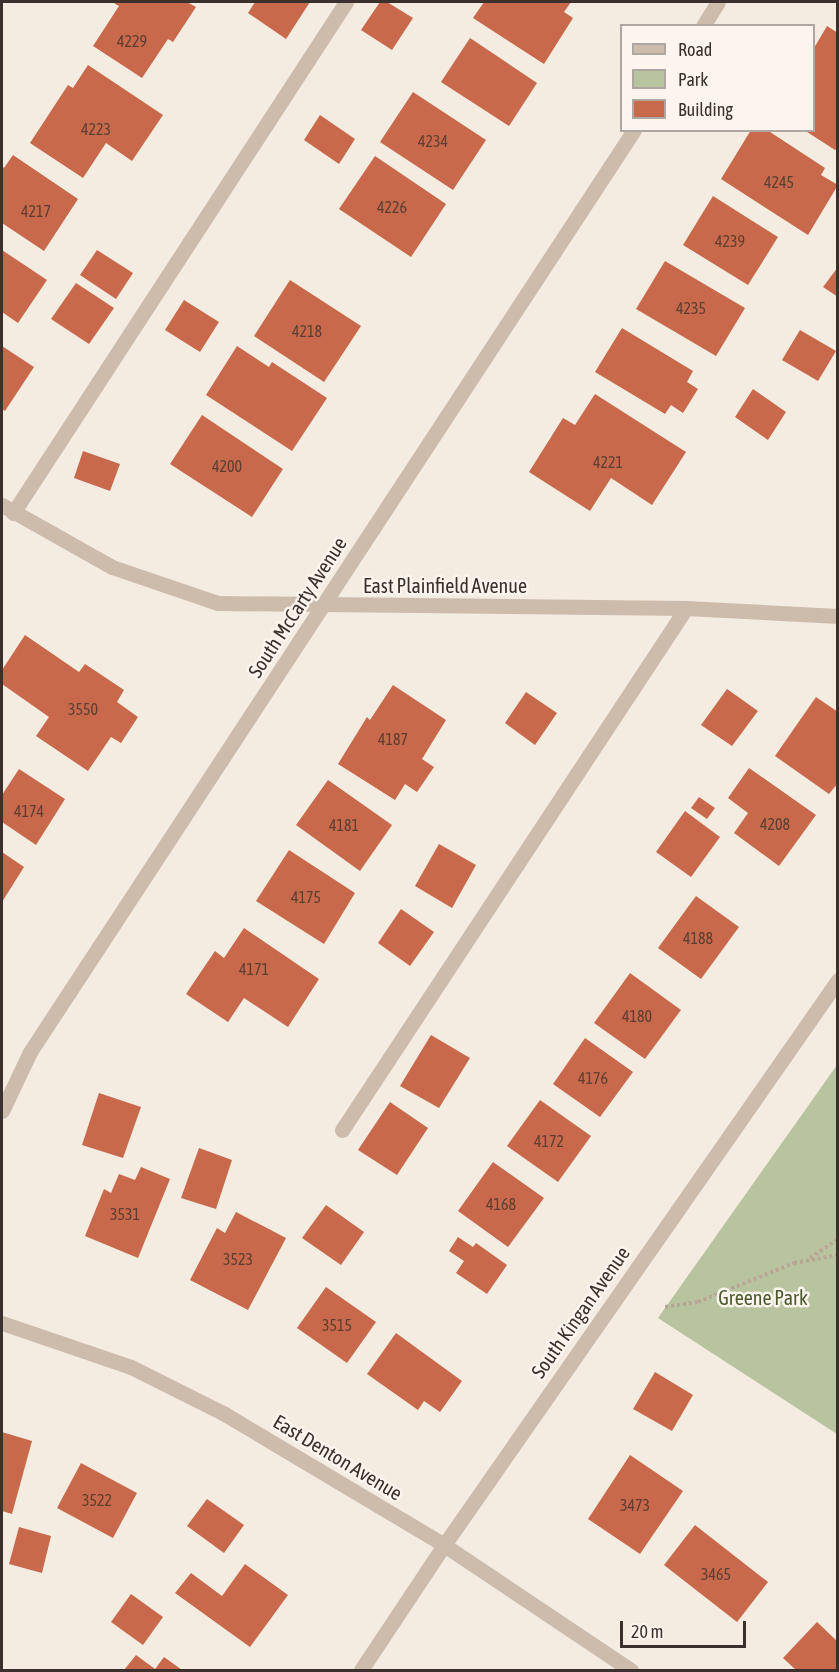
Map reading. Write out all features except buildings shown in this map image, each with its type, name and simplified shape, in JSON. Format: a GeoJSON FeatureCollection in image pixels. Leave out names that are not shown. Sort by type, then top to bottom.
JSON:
{"type":"FeatureCollection","features":[{"type":"Feature","properties":{"kind":"street"},"geometry":{"type":"LineString","coordinates":[[7,509],[346,2]]}},
{"type":"Feature","properties":{"kind":"street"},"geometry":{"type":"LineString","coordinates":[[704,24],[718,2]]}},
{"type":"Feature","properties":{"kind":"street","name":"South McCarty Avenue"},"geometry":{"type":"LineString","coordinates":[[2,1111],[30,1052],[633,132]]}},
{"type":"Feature","properties":{"kind":"street","name":"East Plainfield Avenue"},"geometry":{"type":"LineString","coordinates":[[7,509],[112,567],[218,603],[686,608],[837,616]]}},
{"type":"Feature","properties":{"kind":"street"},"geometry":{"type":"LineString","coordinates":[[342,1130],[686,608]]}},
{"type":"Feature","properties":{"kind":"street","name":"South Kingan Avenue"},"geometry":{"type":"LineString","coordinates":[[361,1671],[444,1545],[837,980]]}},
{"type":"Feature","properties":{"kind":"street","name":"East Denton Avenue"},"geometry":{"type":"LineString","coordinates":[[2,1323],[131,1367],[223,1413],[444,1545],[631,1671]]}},
{"type":"Feature","properties":{"kind":"path"},"geometry":{"type":"LineString","coordinates":[[807,1261],[837,1239]]}},
{"type":"Feature","properties":{"kind":"path"},"geometry":{"type":"LineString","coordinates":[[665,1307],[698,1302],[794,1263],[837,1255]]}},
{"type":"Feature","properties":{"kind":"green space","name":"Greene Park"},"geometry":{"type":"Polygon","coordinates":[[[837,1065],[837,1434],[658,1318],[837,1065]]]}}]}
